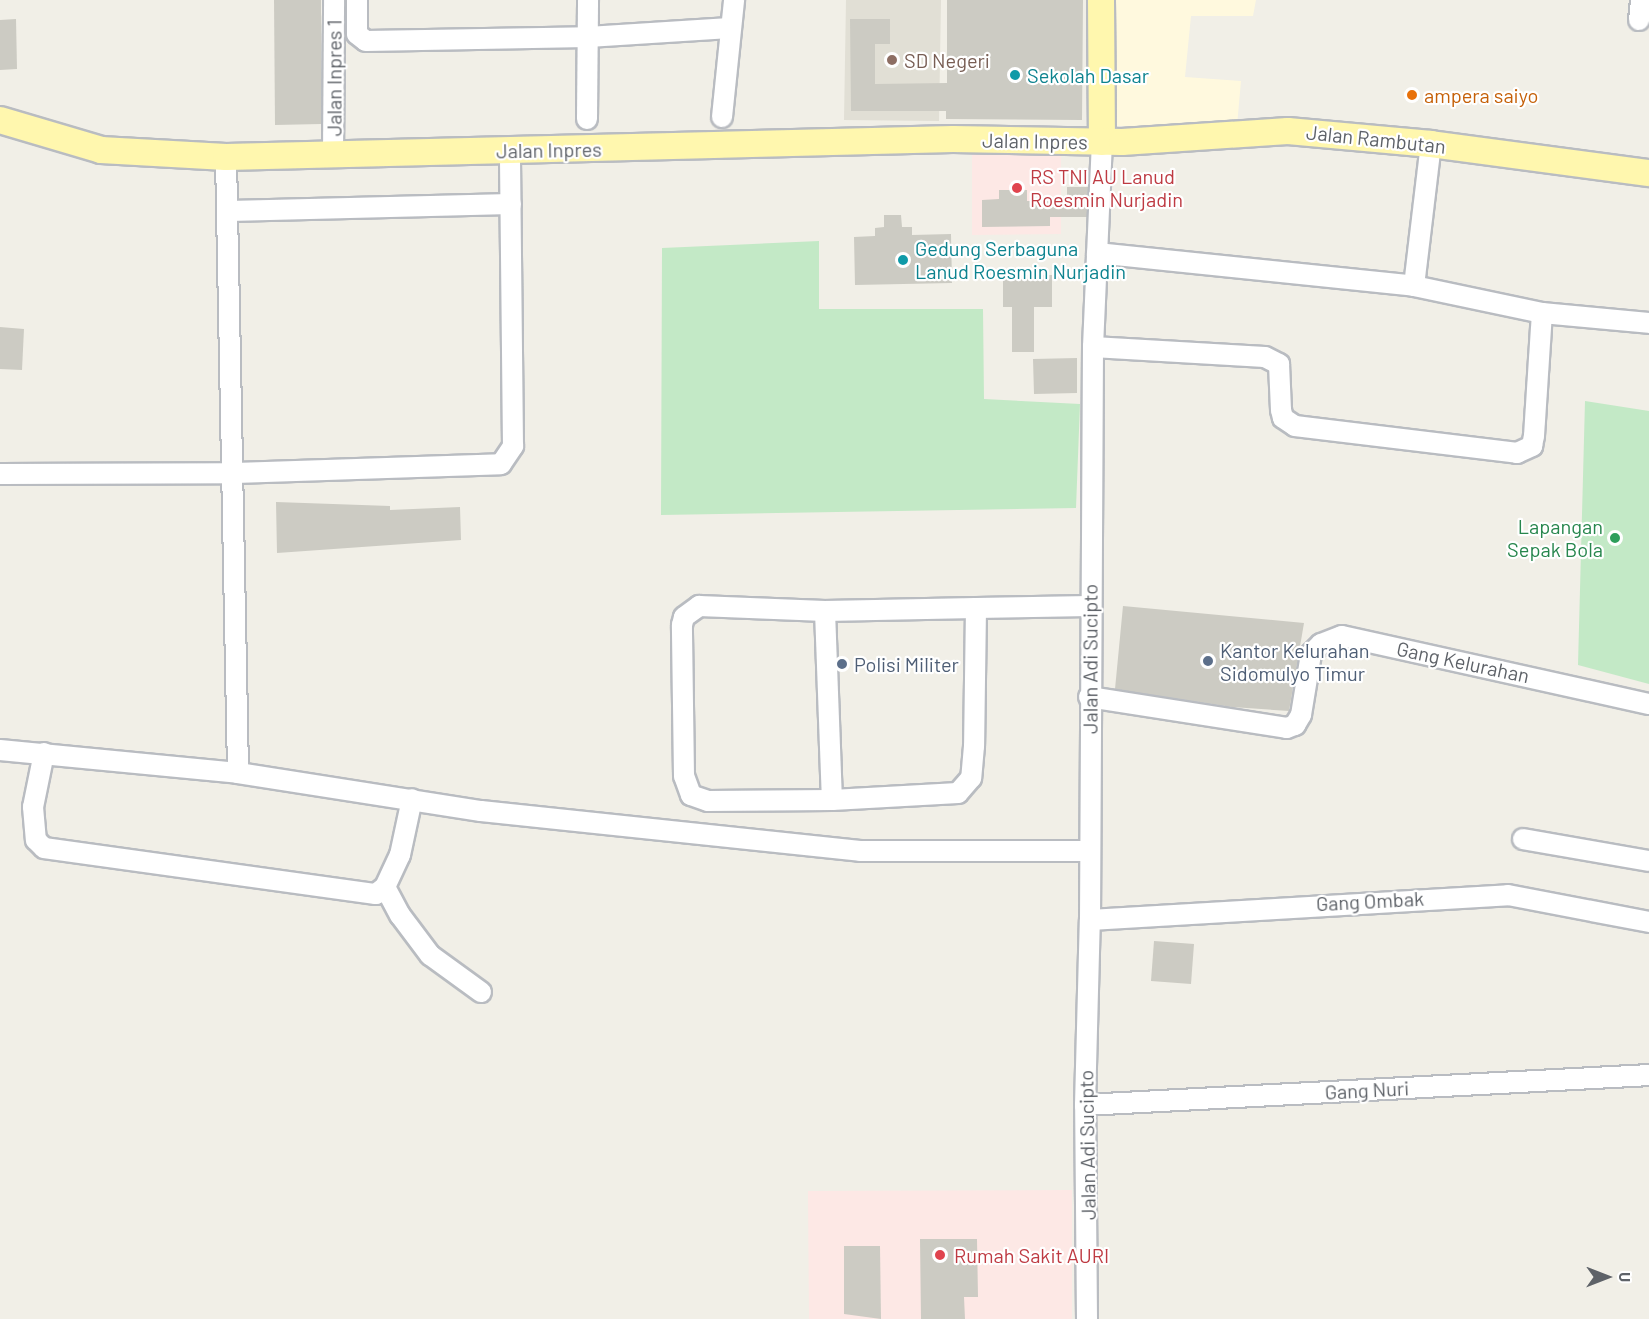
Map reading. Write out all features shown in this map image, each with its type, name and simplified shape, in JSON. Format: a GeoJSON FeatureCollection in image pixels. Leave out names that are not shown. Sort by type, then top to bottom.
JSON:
{"type":"FeatureCollection","features":[{"type":"Feature","properties":{"kind":"main road","name":"Jalan Adi Sucipto"},"geometry":{"type":"LineString","coordinates":[[1101,0],[1102,142]]}},
{"type":"Feature","properties":{"kind":"main road","name":"Jalan Inpres"},"geometry":{"type":"LineString","coordinates":[[0,120],[101,150],[226,157],[953,139],[1102,142]]}},
{"type":"Feature","properties":{"kind":"main road","name":"Jalan Rambutan"},"geometry":{"type":"LineString","coordinates":[[1102,142],[1288,131],[1431,144],[1649,172]]}},
{"type":"Feature","properties":{"kind":"street","name":"Jalan Inpres 1"},"geometry":{"type":"LineString","coordinates":[[333,155],[334,0]]}},
{"type":"Feature","properties":{"kind":"street"},"geometry":{"type":"LineString","coordinates":[[357,0],[357,34],[366,41],[588,37],[730,28]]}},
{"type":"Feature","properties":{"kind":"street"},"geometry":{"type":"LineString","coordinates":[[587,119],[588,0]]}},
{"type":"Feature","properties":{"kind":"street"},"geometry":{"type":"LineString","coordinates":[[722,117],[734,0]]}},
{"type":"Feature","properties":{"kind":"street"},"geometry":{"type":"LineString","coordinates":[[1639,21],[1641,0]]}},
{"type":"Feature","properties":{"kind":"street","name":"Jalan Adi Sucipto"},"geometry":{"type":"LineString","coordinates":[[1087,1319],[1084,1104],[1090,920],[1089,697],[1093,347],[1102,142]]}},
{"type":"Feature","properties":{"kind":"street"},"geometry":{"type":"LineString","coordinates":[[1414,286],[1431,144]]}},
{"type":"Feature","properties":{"kind":"street"},"geometry":{"type":"LineString","coordinates":[[0,474],[235,472],[485,466],[508,458],[513,446],[510,150]]}},
{"type":"Feature","properties":{"kind":"street"},"geometry":{"type":"LineString","coordinates":[[226,157],[235,472],[238,773]]}},
{"type":"Feature","properties":{"kind":"street"},"geometry":{"type":"LineString","coordinates":[[229,212],[511,204]]}},
{"type":"Feature","properties":{"kind":"street"},"geometry":{"type":"LineString","coordinates":[[1098,253],[1414,286],[1542,314],[1649,323]]}},
{"type":"Feature","properties":{"kind":"street"},"geometry":{"type":"LineString","coordinates":[[1093,347],[1265,357],[1279,364],[1283,418],[1295,426],[1517,453],[1532,446],[1534,436],[1542,314]]}},
{"type":"Feature","properties":{"kind":"street"},"geometry":{"type":"LineString","coordinates":[[976,608],[971,778],[958,793],[831,800],[708,801],[691,795],[684,776],[684,617],[699,606],[716,604],[825,611],[976,608],[1090,606]]}},
{"type":"Feature","properties":{"kind":"street"},"geometry":{"type":"LineString","coordinates":[[825,611],[831,800]]}},
{"type":"Feature","properties":{"kind":"street","name":"Gang Kelurahan"},"geometry":{"type":"LineString","coordinates":[[1089,697],[1287,728],[1295,725],[1301,715],[1311,654],[1320,644],[1342,636],[1649,704]]}},
{"type":"Feature","properties":{"kind":"street"},"geometry":{"type":"LineString","coordinates":[[0,750],[238,773],[492,813],[860,851],[1089,851]]}},
{"type":"Feature","properties":{"kind":"street"},"geometry":{"type":"LineString","coordinates":[[44,753],[33,807],[36,840],[44,848],[376,894],[385,887],[400,855],[412,799]]}},
{"type":"Feature","properties":{"kind":"street"},"geometry":{"type":"LineString","coordinates":[[1523,839],[1649,861]]}},
{"type":"Feature","properties":{"kind":"street"},"geometry":{"type":"LineString","coordinates":[[385,887],[400,915],[430,955],[481,992]]}},
{"type":"Feature","properties":{"kind":"street","name":"Gang Ombak"},"geometry":{"type":"LineString","coordinates":[[1090,920],[1508,895],[1649,922]]}},
{"type":"Feature","properties":{"kind":"street","name":"Gang Nuri"},"geometry":{"type":"LineString","coordinates":[[1084,1104],[1649,1076]]}},
{"type":"Feature","properties":{"kind":"shaded area","name":"SD Negeri"},"geometry":{"type":"Polygon","coordinates":[[[846,0],[941,0],[939,121],[844,120],[846,0]]]}},
{"type":"Feature","properties":{"kind":"shaded area"},"geometry":{"type":"Polygon","coordinates":[[[1112,0],[1256,0],[1253,16],[1191,16],[1185,77],[1241,81],[1237,126],[1112,126],[1112,0]]]}},
{"type":"Feature","properties":{"kind":"shaded area","name":"RS TNI AU Lanud Roesmin Nurjadin"},"geometry":{"type":"Polygon","coordinates":[[[1061,152],[1061,234],[972,235],[972,153],[1061,152]]]}},
{"type":"Feature","properties":{"kind":"shaded area","name":"Rumah Sakit AURI"},"geometry":{"type":"Polygon","coordinates":[[[1072,1190],[1072,1319],[809,1319],[808,1191],[1072,1190]]]}},
{"type":"Feature","properties":{"kind":"green space"},"geometry":{"type":"Polygon","coordinates":[[[819,241],[819,309],[983,309],[984,399],[1080,404],[1076,508],[661,515],[662,248],[819,241]]]}},
{"type":"Feature","properties":{"kind":"green space","name":"Lapangan Sepak Bola"},"geometry":{"type":"Polygon","coordinates":[[[1585,401],[1649,411],[1649,684],[1578,665],[1585,401]]]}},
{"type":"Feature","properties":{"kind":"building"},"geometry":{"type":"Polygon","coordinates":[[[274,0],[321,0],[321,124],[275,125],[274,0]]]}},
{"type":"Feature","properties":{"kind":"building","name":"Sekolah Dasar"},"geometry":{"type":"Polygon","coordinates":[[[947,0],[1083,0],[1082,120],[946,119],[946,111],[851,111],[850,19],[890,19],[890,44],[875,44],[875,84],[947,83],[947,0]]]}},
{"type":"Feature","properties":{"kind":"building"},"geometry":{"type":"Polygon","coordinates":[[[16,19],[17,69],[0,70],[0,20],[16,19]]]}},
{"type":"Feature","properties":{"kind":"building"},"geometry":{"type":"Polygon","coordinates":[[[1067,187],[1088,187],[1087,217],[1050,217],[1050,226],[982,227],[982,200],[999,199],[999,190],[1027,190],[1027,201],[1067,201],[1067,187]]]}},
{"type":"Feature","properties":{"kind":"building","name":"Gedung Serbaguna Lanud Roesmin Nurjadin"},"geometry":{"type":"Polygon","coordinates":[[[884,215],[901,215],[902,227],[912,227],[912,235],[951,234],[952,283],[855,285],[854,237],[875,236],[875,228],[884,227],[884,215]]]}},
{"type":"Feature","properties":{"kind":"building"},"geometry":{"type":"Polygon","coordinates":[[[1003,275],[1052,275],[1052,307],[1034,307],[1034,352],[1012,352],[1012,307],[1003,307],[1003,275]]]}},
{"type":"Feature","properties":{"kind":"building"},"geometry":{"type":"Polygon","coordinates":[[[0,327],[24,329],[22,370],[0,369],[0,327]]]}},
{"type":"Feature","properties":{"kind":"building"},"geometry":{"type":"Polygon","coordinates":[[[1077,358],[1077,393],[1034,394],[1033,359],[1077,358]]]}},
{"type":"Feature","properties":{"kind":"building"},"geometry":{"type":"Polygon","coordinates":[[[276,502],[390,506],[390,510],[460,507],[461,540],[277,553],[276,502]]]}},
{"type":"Feature","properties":{"kind":"building","name":"Kantor Kelurahan Sidomulyo Timur"},"geometry":{"type":"Polygon","coordinates":[[[1123,606],[1304,623],[1289,711],[1232,707],[1115,689],[1123,606]]]}},
{"type":"Feature","properties":{"kind":"building"},"geometry":{"type":"Polygon","coordinates":[[[1154,941],[1194,944],[1191,984],[1151,981],[1154,941]]]}},
{"type":"Feature","properties":{"kind":"building"},"geometry":{"type":"Polygon","coordinates":[[[920,1239],[977,1239],[978,1297],[964,1297],[965,1319],[921,1319],[920,1239]]]}},
{"type":"Feature","properties":{"kind":"building"},"geometry":{"type":"Polygon","coordinates":[[[844,1246],[880,1246],[881,1319],[844,1314],[844,1246]]]}},
{"type":"Feature","properties":{"kind":"place","name":"SD Negeri"},"geometry":{"type":"Point","coordinates":[892,60]}},
{"type":"Feature","properties":{"kind":"place","name":"Sekolah Dasar"},"geometry":{"type":"Point","coordinates":[1015,75]}},
{"type":"Feature","properties":{"kind":"place","name":"ampera saiyo"},"geometry":{"type":"Point","coordinates":[1412,95]}},
{"type":"Feature","properties":{"kind":"place","name":"RS TNI AU Lanud Roesmin Nurjadin"},"geometry":{"type":"Point","coordinates":[1017,188]}},
{"type":"Feature","properties":{"kind":"place","name":"Gedung Serbaguna Lanud Roesmin Nurjadin"},"geometry":{"type":"Point","coordinates":[903,260]}},
{"type":"Feature","properties":{"kind":"place","name":"Lapangan Sepak Bola"},"geometry":{"type":"Point","coordinates":[1615,538]}},
{"type":"Feature","properties":{"kind":"place","name":"Kantor Kelurahan Sidomulyo Timur"},"geometry":{"type":"Point","coordinates":[1208,661]}},
{"type":"Feature","properties":{"kind":"place","name":"Polisi Militer"},"geometry":{"type":"Point","coordinates":[842,664]}},
{"type":"Feature","properties":{"kind":"place","name":"Rumah Sakit AURI"},"geometry":{"type":"Point","coordinates":[940,1255]}}]}
